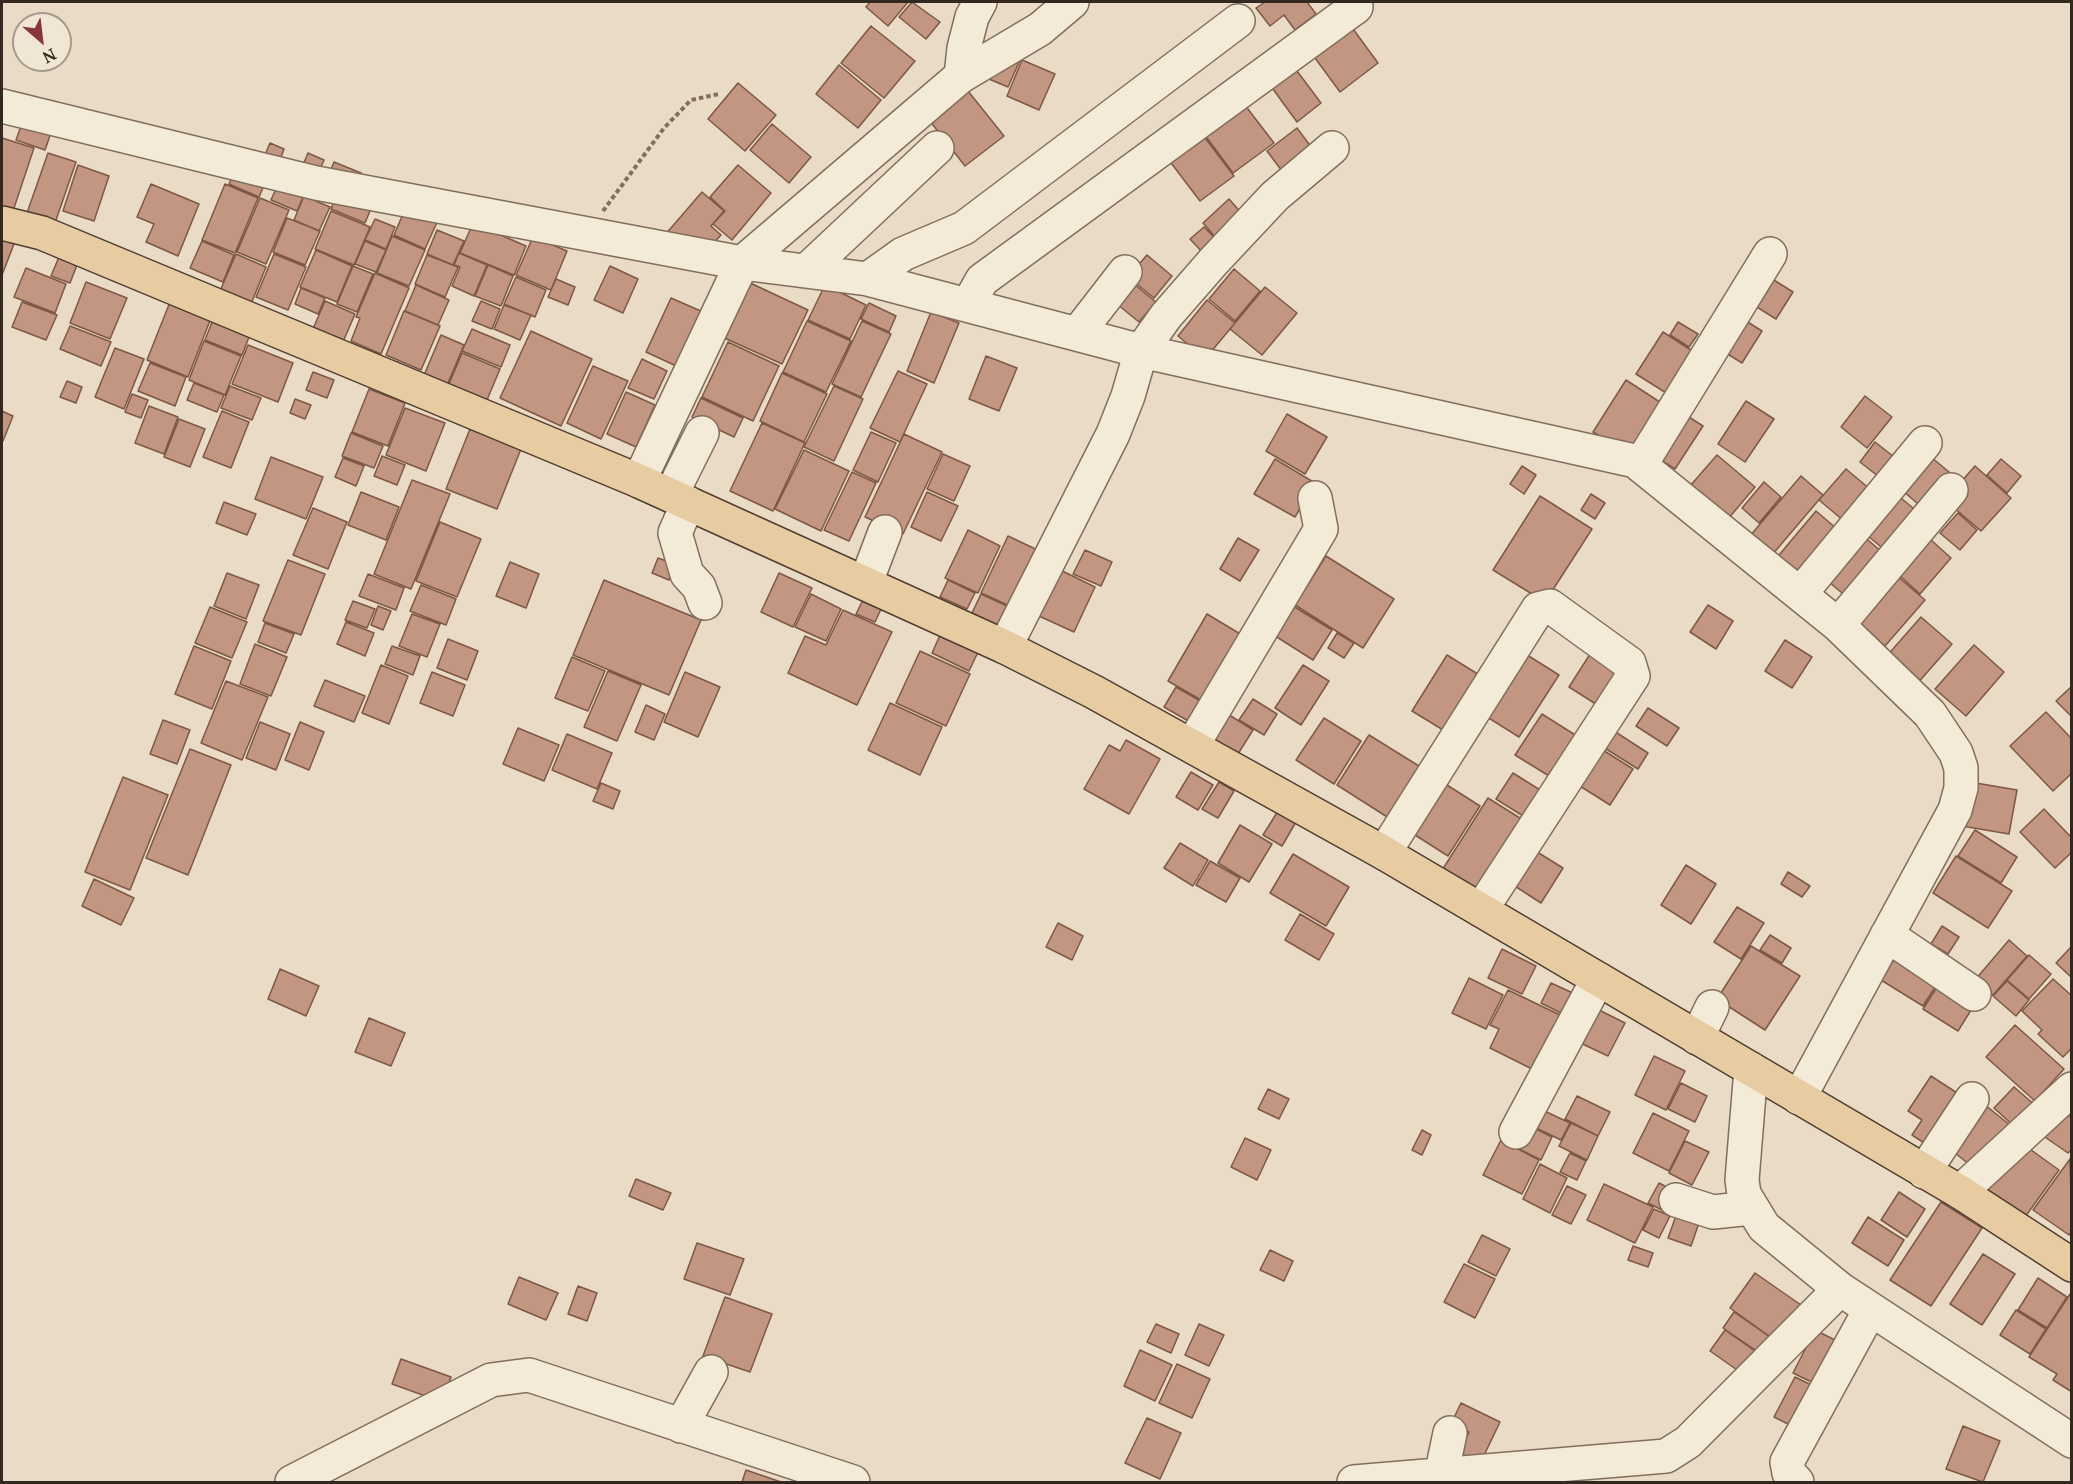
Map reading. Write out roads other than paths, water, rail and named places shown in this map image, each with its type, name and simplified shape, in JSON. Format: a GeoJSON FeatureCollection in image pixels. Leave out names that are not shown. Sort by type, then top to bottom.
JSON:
{"type":"FeatureCollection","features":[{"type":"Feature","properties":{"kind":"main road"},"geometry":{"type":"LineString","coordinates":[[2,223],[42,233],[639,481],[1005,647],[1094,692],[1384,853],[1960,1192],[2072,1265]]}},
{"type":"Feature","properties":{"kind":"street"},"geometry":{"type":"LineString","coordinates":[[961,76],[964,48],[980,2]]}},
{"type":"Feature","properties":{"kind":"street"},"geometry":{"type":"LineString","coordinates":[[639,481],[742,263],[961,76],[1040,29],[1072,2]]}},
{"type":"Feature","properties":{"kind":"street"},"geometry":{"type":"LineString","coordinates":[[968,305],[982,280],[1356,7]]}},
{"type":"Feature","properties":{"kind":"street"},"geometry":{"type":"LineString","coordinates":[[868,279],[903,254],[964,228],[1238,21]]}},
{"type":"Feature","properties":{"kind":"street"},"geometry":{"type":"LineString","coordinates":[[2,106],[316,183],[742,263],[868,279],[1141,351],[1621,456],[1641,464],[1838,625],[1930,714],[1952,746],[1961,768],[1961,788],[1955,810],[1799,1098]]}},
{"type":"Feature","properties":{"kind":"street"},"geometry":{"type":"LineString","coordinates":[[806,271],[937,148]]}},
{"type":"Feature","properties":{"kind":"street"},"geometry":{"type":"LineString","coordinates":[[1005,647],[1113,434],[1128,396],[1141,351],[1166,316],[1275,196],[1332,148]]}},
{"type":"Feature","properties":{"kind":"street"},"geometry":{"type":"LineString","coordinates":[[1641,464],[1770,254]]}},
{"type":"Feature","properties":{"kind":"street"},"geometry":{"type":"LineString","coordinates":[[1077,334],[1125,272]]}},
{"type":"Feature","properties":{"kind":"street"},"geometry":{"type":"LineString","coordinates":[[702,433],[680,499],[675,533],[687,574],[699,587],[705,603]]}},
{"type":"Feature","properties":{"kind":"street"},"geometry":{"type":"LineString","coordinates":[[1800,594],[1925,442]]}},
{"type":"Feature","properties":{"kind":"street"},"geometry":{"type":"LineString","coordinates":[[1838,625],[1951,490]]}},
{"type":"Feature","properties":{"kind":"street"},"geometry":{"type":"LineString","coordinates":[[1192,746],[1321,529],[1315,498]]}},
{"type":"Feature","properties":{"kind":"street"},"geometry":{"type":"LineString","coordinates":[[866,582],[885,532]]}},
{"type":"Feature","properties":{"kind":"street"},"geometry":{"type":"LineString","coordinates":[[1384,853],[1538,609],[1550,606],[1629,663],[1633,676],[1481,910]]}},
{"type":"Feature","properties":{"kind":"street"},"geometry":{"type":"LineString","coordinates":[[1887,935],[1974,994]]}},
{"type":"Feature","properties":{"kind":"street"},"geometry":{"type":"LineString","coordinates":[[1516,1132],[1598,979]]}},
{"type":"Feature","properties":{"kind":"street"},"geometry":{"type":"LineString","coordinates":[[1697,1038],[1712,1007]]}},
{"type":"Feature","properties":{"kind":"street"},"geometry":{"type":"LineString","coordinates":[[1751,1070],[1742,1180],[1744,1194],[1764,1227],[1869,1310],[2072,1442]]}},
{"type":"Feature","properties":{"kind":"street"},"geometry":{"type":"LineString","coordinates":[[1960,1192],[2072,1089]]}},
{"type":"Feature","properties":{"kind":"street"},"geometry":{"type":"LineString","coordinates":[[1924,1172],[1972,1099]]}},
{"type":"Feature","properties":{"kind":"street"},"geometry":{"type":"LineString","coordinates":[[1676,1200],[1713,1212],[1751,1208]]}},
{"type":"Feature","properties":{"kind":"street"},"geometry":{"type":"LineString","coordinates":[[1370,1482],[1666,1456],[1688,1442],[1840,1289]]}},
{"type":"Feature","properties":{"kind":"street"},"geometry":{"type":"LineString","coordinates":[[1797,1482],[1789,1473],[1787,1462],[1869,1310]]}},
{"type":"Feature","properties":{"kind":"street"},"geometry":{"type":"LineString","coordinates":[[681,1426],[711,1372]]}},
{"type":"Feature","properties":{"kind":"street"},"geometry":{"type":"LineString","coordinates":[[292,1482],[491,1380],[529,1375],[853,1482]]}},
{"type":"Feature","properties":{"kind":"street"},"geometry":{"type":"LineString","coordinates":[[1441,1476],[1450,1433]]}}]}
